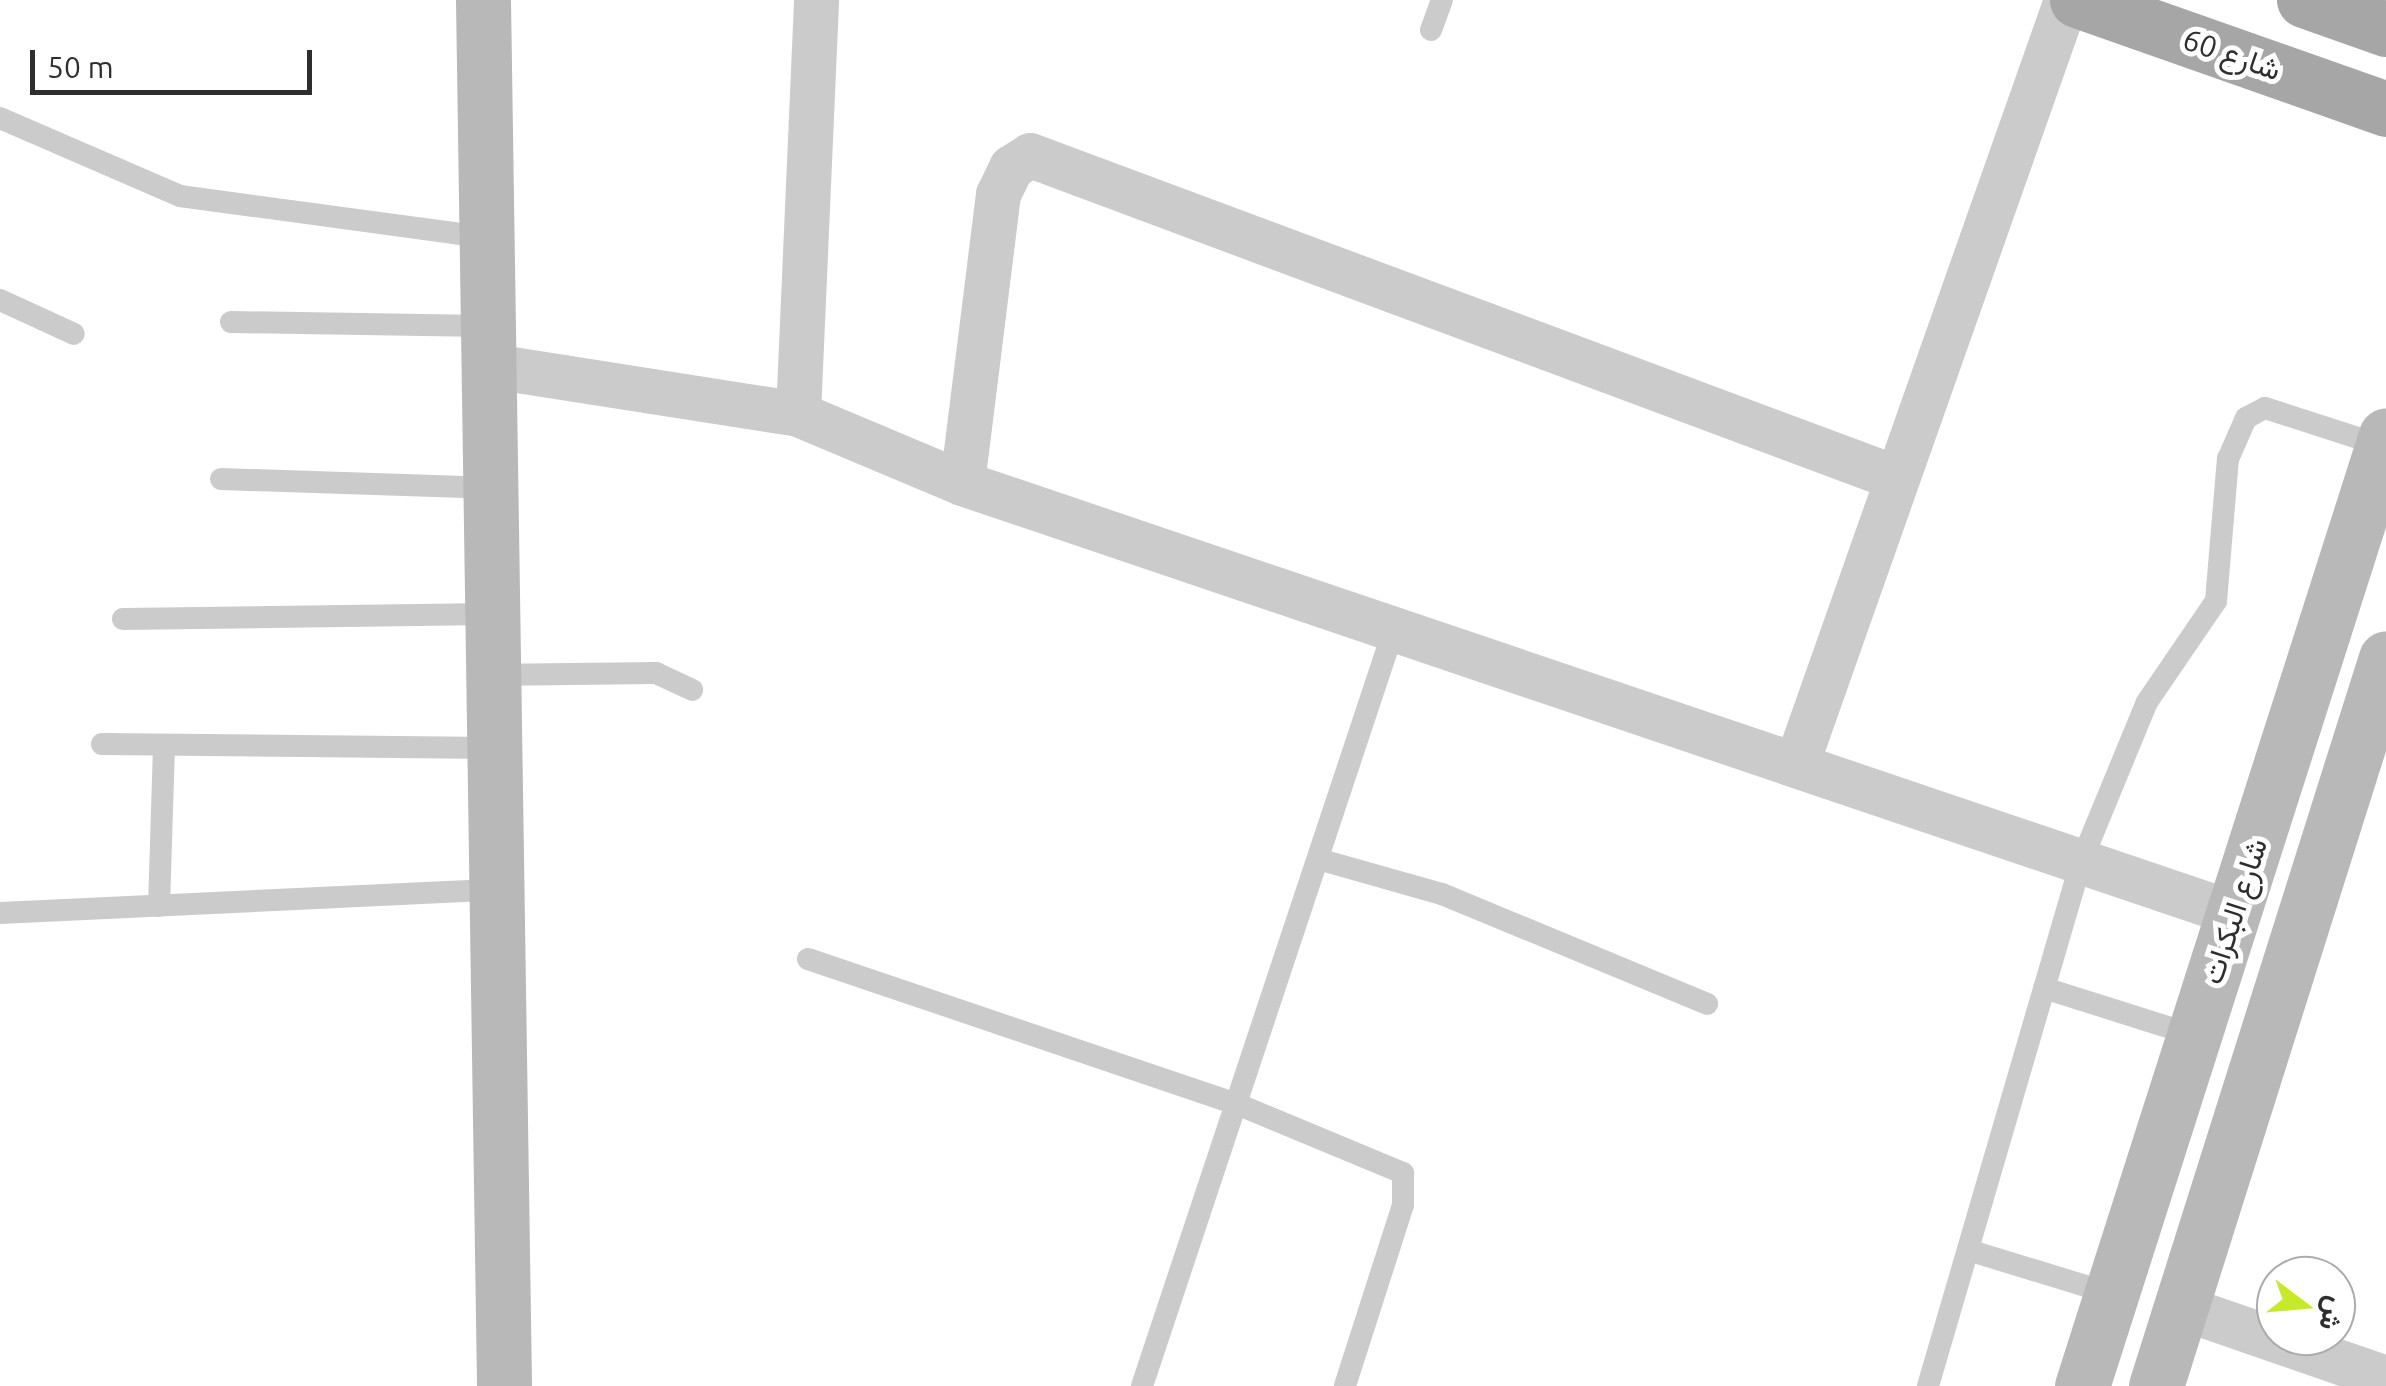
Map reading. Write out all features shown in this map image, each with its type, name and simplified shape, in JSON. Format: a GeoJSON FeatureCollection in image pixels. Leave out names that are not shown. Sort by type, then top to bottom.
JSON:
{"type":"FeatureCollection","features":[{"type":"Feature","properties":{"kind":"main road","name":"شارع 60"},"geometry":{"type":"LineString","coordinates":[[2077,0],[2386,109]]}},
{"type":"Feature","properties":{"kind":"main road"},"geometry":{"type":"LineString","coordinates":[[2304,0],[2386,30]]}},
{"type":"Feature","properties":{"kind":"street"},"geometry":{"type":"LineString","coordinates":[[483,0],[483,237],[504,1386]]}},
{"type":"Feature","properties":{"kind":"street"},"geometry":{"type":"LineString","coordinates":[[798,414],[816,0]]}},
{"type":"Feature","properties":{"kind":"street"},"geometry":{"type":"LineString","coordinates":[[1796,765],[2066,0]]}},
{"type":"Feature","properties":{"kind":"street"},"geometry":{"type":"LineString","coordinates":[[962,482],[998,194],[1011,167],[1030,155],[1897,478]]}},
{"type":"Feature","properties":{"kind":"street"},"geometry":{"type":"LineString","coordinates":[[485,345],[798,414],[962,482],[2233,913]]}},
{"type":"Feature","properties":{"kind":"street","name":"شارع البكرات"},"geometry":{"type":"LineString","coordinates":[[2082,1386],[2384,441]]}},
{"type":"Feature","properties":{"kind":"street"},"geometry":{"type":"LineString","coordinates":[[2156,1386],[2386,658]]}},
{"type":"Feature","properties":{"kind":"street"},"geometry":{"type":"LineString","coordinates":[[2181,1307],[2386,1378]]}},
{"type":"Feature","properties":{"kind":"lane"},"geometry":{"type":"LineString","coordinates":[[1431,30],[1442,0]]}},
{"type":"Feature","properties":{"kind":"lane"},"geometry":{"type":"LineString","coordinates":[[0,118],[180,196],[483,237]]}},
{"type":"Feature","properties":{"kind":"lane"},"geometry":{"type":"LineString","coordinates":[[0,300],[74,334]]}},
{"type":"Feature","properties":{"kind":"lane"},"geometry":{"type":"LineString","coordinates":[[231,322],[485,345]]}},
{"type":"Feature","properties":{"kind":"lane"},"geometry":{"type":"LineString","coordinates":[[1928,1386],[2081,862],[2147,702],[2216,601],[2228,458],[2246,418],[2266,408],[2384,441]]}},
{"type":"Feature","properties":{"kind":"lane"},"geometry":{"type":"LineString","coordinates":[[221,479],[487,488]]}},
{"type":"Feature","properties":{"kind":"lane"},"geometry":{"type":"LineString","coordinates":[[123,619],[490,614]]}},
{"type":"Feature","properties":{"kind":"lane"},"geometry":{"type":"LineString","coordinates":[[1142,1386],[1394,629]]}},
{"type":"Feature","properties":{"kind":"lane"},"geometry":{"type":"LineString","coordinates":[[491,675],[656,673],[692,690]]}},
{"type":"Feature","properties":{"kind":"lane"},"geometry":{"type":"LineString","coordinates":[[102,744],[492,748]]}},
{"type":"Feature","properties":{"kind":"lane"},"geometry":{"type":"LineString","coordinates":[[159,906],[164,745]]}},
{"type":"Feature","properties":{"kind":"lane"},"geometry":{"type":"LineString","coordinates":[[1318,858],[1442,894],[1708,1004]]}},
{"type":"Feature","properties":{"kind":"lane"},"geometry":{"type":"LineString","coordinates":[[0,913],[495,890]]}},
{"type":"Feature","properties":{"kind":"lane"},"geometry":{"type":"LineString","coordinates":[[808,959],[1236,1104],[1403,1172],[1403,1205],[1346,1386]]}},
{"type":"Feature","properties":{"kind":"lane"},"geometry":{"type":"LineString","coordinates":[[2044,988],[2194,1036]]}},
{"type":"Feature","properties":{"kind":"lane"},"geometry":{"type":"LineString","coordinates":[[1968,1250],[2112,1294]]}}]}
